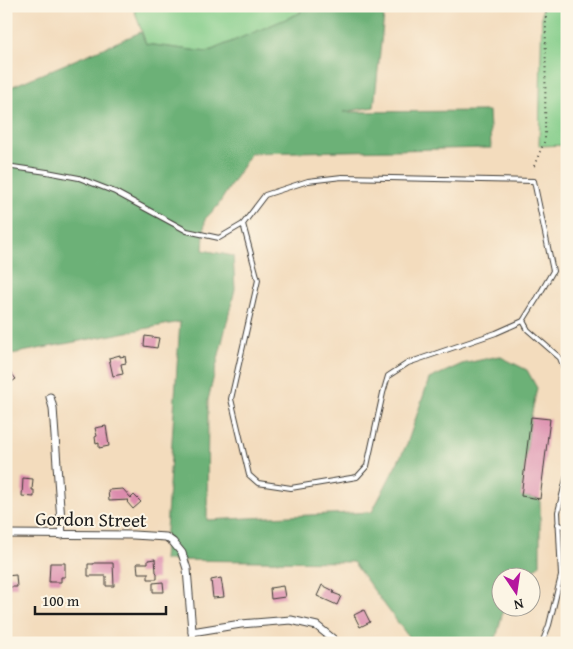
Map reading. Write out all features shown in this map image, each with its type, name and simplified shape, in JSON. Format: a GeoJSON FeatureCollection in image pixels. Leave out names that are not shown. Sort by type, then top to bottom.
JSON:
{"type":"FeatureCollection","features":[{"type":"Feature","properties":{"kind":"street"},"geometry":{"type":"LineString","coordinates":[[50,397],[53,408],[62,535]]}},
{"type":"Feature","properties":{"kind":"street","name":"Gordon Street"},"geometry":{"type":"LineString","coordinates":[[6,534],[166,537],[182,553],[187,569],[192,632]]}},
{"type":"Feature","properties":{"kind":"street"},"geometry":{"type":"LineString","coordinates":[[193,643],[192,632],[241,624],[291,620],[316,626],[335,643]]}},
{"type":"Feature","properties":{"kind":"lane"},"geometry":{"type":"LineString","coordinates":[[6,166],[79,178],[115,192],[187,231],[219,238],[243,224],[265,195],[308,180],[342,177],[534,182],[553,271],[522,321],[496,333],[408,363],[388,376],[367,466],[357,477],[291,488],[258,483],[249,475],[231,399],[258,280],[243,224]]}},
{"type":"Feature","properties":{"kind":"lane"},"geometry":{"type":"LineString","coordinates":[[522,321],[528,330],[560,358],[567,376]]}},
{"type":"Feature","properties":{"kind":"lane"},"geometry":{"type":"LineString","coordinates":[[542,643],[550,625],[561,576],[558,512],[567,475]]}},
{"type":"Feature","properties":{"kind":"lane"},"geometry":{"type":"LineString","coordinates":[[558,524],[567,528]]}},
{"type":"Feature","properties":{"kind":"path"},"geometry":{"type":"LineString","coordinates":[[534,166],[545,140],[546,6]]}},
{"type":"Feature","properties":{"kind":"green space"},"geometry":{"type":"Polygon","coordinates":[[[133,6],[302,6],[300,13],[207,52],[146,44],[133,6]]]}},
{"type":"Feature","properties":{"kind":"green space"},"geometry":{"type":"Polygon","coordinates":[[[302,6],[385,6],[374,107],[343,112],[489,111],[491,148],[251,153],[217,207],[205,219],[203,250],[233,256],[235,289],[208,400],[207,520],[372,512],[407,444],[429,379],[462,364],[499,356],[527,370],[537,388],[531,417],[521,496],[540,499],[540,564],[538,566],[490,566],[490,616],[502,616],[495,643],[413,643],[353,562],[164,560],[180,322],[6,355],[6,89],[141,32],[146,44],[207,52],[300,13],[302,6]]]}},
{"type":"Feature","properties":{"kind":"green space"},"geometry":{"type":"Polygon","coordinates":[[[542,6],[567,6],[567,145],[539,146],[542,6]]]}},
{"type":"Feature","properties":{"kind":"building"},"geometry":{"type":"Polygon","coordinates":[[[145,336],[159,338],[157,348],[144,346],[145,336]]]}},
{"type":"Feature","properties":{"kind":"building"},"geometry":{"type":"Polygon","coordinates":[[[120,355],[120,357],[125,356],[126,363],[121,364],[123,374],[113,376],[109,358],[120,355]]]}},
{"type":"Feature","properties":{"kind":"building"},"geometry":{"type":"Polygon","coordinates":[[[6,367],[16,379],[6,386],[6,367]]]}},
{"type":"Feature","properties":{"kind":"building"},"geometry":{"type":"Polygon","coordinates":[[[531,417],[550,419],[540,499],[521,496],[531,417]]]}},
{"type":"Feature","properties":{"kind":"building"},"geometry":{"type":"Polygon","coordinates":[[[106,426],[109,446],[99,448],[99,443],[96,444],[95,428],[106,426]]]}},
{"type":"Feature","properties":{"kind":"building"},"geometry":{"type":"Polygon","coordinates":[[[23,478],[33,479],[32,490],[34,490],[34,497],[22,496],[23,478]]]}},
{"type":"Feature","properties":{"kind":"building"},"geometry":{"type":"Polygon","coordinates":[[[123,489],[131,498],[134,495],[141,502],[133,509],[127,502],[129,500],[109,501],[108,490],[123,489]]]}},
{"type":"Feature","properties":{"kind":"building"},"geometry":{"type":"Polygon","coordinates":[[[155,559],[157,579],[148,579],[148,573],[138,573],[137,563],[148,563],[148,560],[155,559]]]}},
{"type":"Feature","properties":{"kind":"building"},"geometry":{"type":"Polygon","coordinates":[[[50,563],[65,563],[65,577],[61,577],[61,582],[49,582],[50,563]]]}},
{"type":"Feature","properties":{"kind":"building"},"geometry":{"type":"Polygon","coordinates":[[[113,563],[114,586],[106,586],[106,576],[88,576],[88,564],[113,563]]]}},
{"type":"Feature","properties":{"kind":"building"},"geometry":{"type":"Polygon","coordinates":[[[16,575],[17,587],[6,587],[6,576],[16,575]]]}},
{"type":"Feature","properties":{"kind":"building"},"geometry":{"type":"Polygon","coordinates":[[[221,578],[224,597],[213,598],[211,580],[221,578]]]}},
{"type":"Feature","properties":{"kind":"building"},"geometry":{"type":"Polygon","coordinates":[[[163,582],[164,592],[153,592],[153,583],[163,582]]]}},
{"type":"Feature","properties":{"kind":"building"},"geometry":{"type":"Polygon","coordinates":[[[322,585],[341,596],[337,605],[317,596],[322,585]]]}},
{"type":"Feature","properties":{"kind":"building"},"geometry":{"type":"Polygon","coordinates":[[[283,586],[285,597],[271,599],[270,588],[283,586]]]}},
{"type":"Feature","properties":{"kind":"building"},"geometry":{"type":"Polygon","coordinates":[[[364,610],[370,622],[360,627],[354,615],[364,610]]]}}]}
